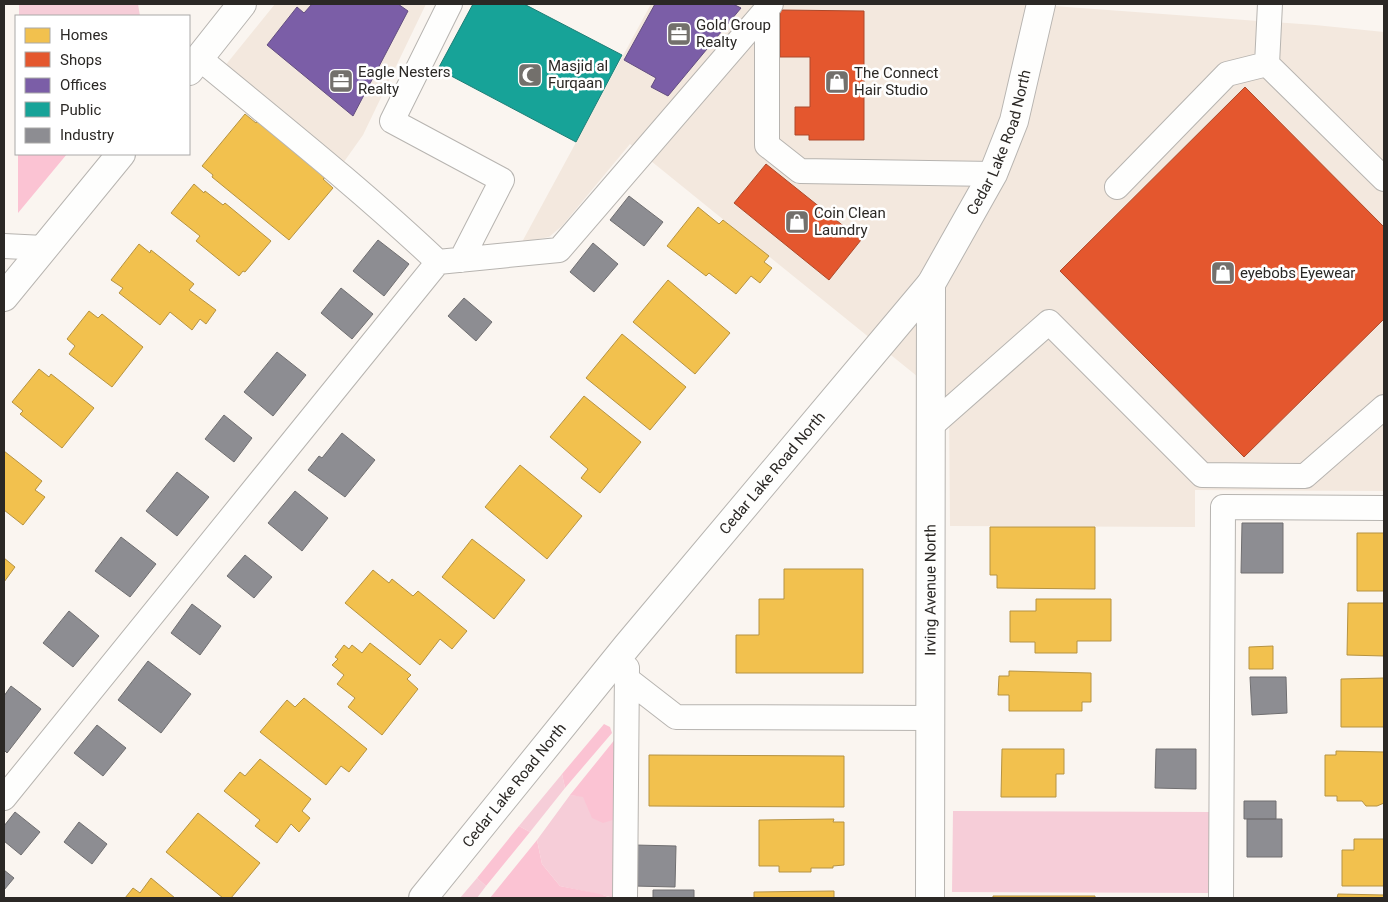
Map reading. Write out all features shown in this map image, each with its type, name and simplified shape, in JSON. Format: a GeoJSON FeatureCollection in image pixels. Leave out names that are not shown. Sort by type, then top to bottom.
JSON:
{"type":"FeatureCollection","features":[{"type":"Feature","properties":{"kind":"street"},"geometry":{"type":"LineString","coordinates":[[194,64],[242,4]]}},
{"type":"Feature","properties":{"kind":"street","name":"Cedar Lake Road North"},"geometry":{"type":"LineString","coordinates":[[423,898],[627,646],[931,284],[994,174],[1014,121],[1041,4]]}},
{"type":"Feature","properties":{"kind":"street"},"geometry":{"type":"LineString","coordinates":[[4,297],[120,155]]}},
{"type":"Feature","properties":{"kind":"street","name":"Irving Avenue North"},"geometry":{"type":"LineString","coordinates":[[930,898],[931,284]]}},
{"type":"Feature","properties":{"kind":"lane"},"geometry":{"type":"LineString","coordinates":[[450,4],[392,121],[502,180],[461,260]]}},
{"type":"Feature","properties":{"kind":"lane"},"geometry":{"type":"LineString","coordinates":[[1270,4],[1267,64],[1384,179]]}},
{"type":"Feature","properties":{"kind":"lane"},"geometry":{"type":"LineString","coordinates":[[4,798],[438,262],[559,250],[769,6]]}},
{"type":"Feature","properties":{"kind":"lane"},"geometry":{"type":"LineString","coordinates":[[769,6],[767,145],[800,171],[994,174]]}},
{"type":"Feature","properties":{"kind":"lane"},"geometry":{"type":"LineString","coordinates":[[194,64],[316,155],[438,262]]}},
{"type":"Feature","properties":{"kind":"lane"},"geometry":{"type":"LineString","coordinates":[[1117,187],[1227,74],[1267,64]]}},
{"type":"Feature","properties":{"kind":"lane"},"geometry":{"type":"LineString","coordinates":[[4,246],[44,248]]}},
{"type":"Feature","properties":{"kind":"lane"},"geometry":{"type":"LineString","coordinates":[[931,426],[1049,322],[1202,475],[1305,476],[1384,407]]}},
{"type":"Feature","properties":{"kind":"lane"},"geometry":{"type":"LineString","coordinates":[[1221,898],[1223,507],[1384,508]]}},
{"type":"Feature","properties":{"kind":"lane"},"geometry":{"type":"LineString","coordinates":[[625,898],[627,646]]}},
{"type":"Feature","properties":{"kind":"lane"},"geometry":{"type":"LineString","coordinates":[[627,679],[676,717],[930,718]]}},
{"type":"Feature","properties":{"kind":"shaded area"},"geometry":{"type":"Polygon","coordinates":[[[19,4],[138,4],[140,15],[19,15],[19,4]]]}},
{"type":"Feature","properties":{"kind":"shaded area"},"geometry":{"type":"Polygon","coordinates":[[[275,4],[426,4],[363,135],[341,166],[224,67],[275,4]]]}},
{"type":"Feature","properties":{"kind":"shaded area"},"geometry":{"type":"Polygon","coordinates":[[[651,4],[1026,4],[1315,25],[1384,32],[1384,491],[1195,490],[1195,527],[950,526],[949,402],[630,144],[562,226],[549,237],[522,242],[651,4]]]}},
{"type":"Feature","properties":{"kind":"shaded area"},"geometry":{"type":"Polygon","coordinates":[[[18,155],[66,155],[18,213],[18,155]]]}},
{"type":"Feature","properties":{"kind":"shaded area"},"geometry":{"type":"Polygon","coordinates":[[[604,724],[610,727],[612,733],[565,788],[562,774],[604,724]]]}},
{"type":"Feature","properties":{"kind":"shaded area"},"geometry":{"type":"Polygon","coordinates":[[[616,738],[616,819],[603,823],[592,818],[583,797],[570,795],[616,738]]]}},
{"type":"Feature","properties":{"kind":"shaded area"},"geometry":{"type":"Polygon","coordinates":[[[562,774],[565,788],[530,832],[519,826],[562,774]]]}},
{"type":"Feature","properties":{"kind":"shaded area"},"geometry":{"type":"Polygon","coordinates":[[[570,795],[583,796],[616,819],[615,898],[560,886],[542,864],[537,840],[570,795]]]}},
{"type":"Feature","properties":{"kind":"shaded area"},"geometry":{"type":"Polygon","coordinates":[[[953,811],[1211,812],[1210,893],[952,892],[953,811]]]}},
{"type":"Feature","properties":{"kind":"shaded area"},"geometry":{"type":"Polygon","coordinates":[[[519,826],[530,832],[486,886],[477,878],[519,826]]]}},
{"type":"Feature","properties":{"kind":"shaded area"},"geometry":{"type":"Polygon","coordinates":[[[537,840],[542,864],[560,886],[611,898],[490,898],[537,840]]]}},
{"type":"Feature","properties":{"kind":"shaded area"},"geometry":{"type":"Polygon","coordinates":[[[477,878],[486,886],[477,898],[460,898],[477,878]]]}},
{"type":"Feature","properties":{"kind":"building: Homes"},"geometry":{"type":"Polygon","coordinates":[[[245,114],[256,123],[258,121],[326,177],[323,179],[333,188],[289,240],[212,177],[213,175],[202,166],[245,114]]]}},
{"type":"Feature","properties":{"kind":"building: Homes"},"geometry":{"type":"Polygon","coordinates":[[[194,184],[223,205],[225,203],[271,241],[245,272],[243,271],[239,276],[196,241],[200,236],[171,213],[194,184]]]}},
{"type":"Feature","properties":{"kind":"building: Homes"},"geometry":{"type":"Polygon","coordinates":[[[698,207],[719,224],[723,220],[769,256],[764,262],[772,268],[760,283],[751,276],[736,294],[709,273],[706,276],[667,246],[698,207]]]}},
{"type":"Feature","properties":{"kind":"building: Homes"},"geometry":{"type":"Polygon","coordinates":[[[139,244],[150,253],[151,250],[194,284],[189,290],[216,310],[206,324],[200,319],[192,330],[170,312],[160,325],[119,293],[123,288],[111,280],[139,244]]]}},
{"type":"Feature","properties":{"kind":"building: Homes"},"geometry":{"type":"Polygon","coordinates":[[[668,280],[730,333],[695,374],[633,322],[668,280]]]}},
{"type":"Feature","properties":{"kind":"building: Homes"},"geometry":{"type":"Polygon","coordinates":[[[89,311],[98,318],[102,314],[143,347],[112,387],[69,354],[75,346],[67,339],[89,311]]]}},
{"type":"Feature","properties":{"kind":"building: Homes"},"geometry":{"type":"Polygon","coordinates":[[[622,334],[686,387],[650,430],[586,378],[622,334]]]}},
{"type":"Feature","properties":{"kind":"building: Homes"},"geometry":{"type":"Polygon","coordinates":[[[39,369],[49,377],[51,374],[94,408],[62,448],[20,414],[23,411],[12,402],[39,369]]]}},
{"type":"Feature","properties":{"kind":"building: Homes"},"geometry":{"type":"Polygon","coordinates":[[[584,396],[641,442],[600,493],[581,478],[588,469],[550,437],[584,396]]]}},
{"type":"Feature","properties":{"kind":"building: Homes"},"geometry":{"type":"Polygon","coordinates":[[[4,451],[42,481],[35,490],[45,497],[23,525],[4,510],[4,451]]]}},
{"type":"Feature","properties":{"kind":"building: Homes"},"geometry":{"type":"Polygon","coordinates":[[[520,465],[582,516],[547,559],[485,507],[520,465]]]}},
{"type":"Feature","properties":{"kind":"building: Homes"},"geometry":{"type":"Polygon","coordinates":[[[990,527],[1095,527],[1095,589],[997,588],[997,575],[990,575],[990,527]]]}},
{"type":"Feature","properties":{"kind":"building: Homes"},"geometry":{"type":"Polygon","coordinates":[[[1357,533],[1384,533],[1384,591],[1357,591],[1357,533]]]}},
{"type":"Feature","properties":{"kind":"building: Homes"},"geometry":{"type":"Polygon","coordinates":[[[472,539],[525,580],[494,619],[442,577],[472,539]]]}},
{"type":"Feature","properties":{"kind":"building: Homes"},"geometry":{"type":"Polygon","coordinates":[[[4,558],[15,567],[4,582],[4,558]]]}},
{"type":"Feature","properties":{"kind":"building: Homes"},"geometry":{"type":"Polygon","coordinates":[[[784,569],[863,569],[863,673],[736,673],[736,635],[759,635],[759,599],[784,599],[784,569]]]}},
{"type":"Feature","properties":{"kind":"building: Homes"},"geometry":{"type":"Polygon","coordinates":[[[373,570],[389,583],[392,579],[413,596],[418,591],[467,631],[452,649],[440,639],[420,665],[345,603],[373,570]]]}},
{"type":"Feature","properties":{"kind":"building: Homes"},"geometry":{"type":"Polygon","coordinates":[[[1036,599],[1111,599],[1111,641],[1077,641],[1077,653],[1035,653],[1035,642],[1010,642],[1010,611],[1036,611],[1036,599]]]}},
{"type":"Feature","properties":{"kind":"building: Homes"},"geometry":{"type":"Polygon","coordinates":[[[1348,603],[1384,603],[1384,656],[1347,655],[1348,603]]]}},
{"type":"Feature","properties":{"kind":"building: Homes"},"geometry":{"type":"Polygon","coordinates":[[[370,643],[411,675],[407,679],[418,689],[382,735],[348,707],[355,698],[337,684],[344,675],[332,665],[338,659],[335,657],[344,645],[349,649],[352,645],[362,653],[370,643]]]}},
{"type":"Feature","properties":{"kind":"building: Homes"},"geometry":{"type":"Polygon","coordinates":[[[1273,646],[1273,669],[1249,669],[1249,647],[1273,646]]]}},
{"type":"Feature","properties":{"kind":"building: Homes"},"geometry":{"type":"Polygon","coordinates":[[[1009,671],[1091,673],[1091,702],[1082,702],[1082,711],[1009,711],[1009,695],[998,695],[999,676],[1009,676],[1009,671]]]}},
{"type":"Feature","properties":{"kind":"building: Homes"},"geometry":{"type":"Polygon","coordinates":[[[1384,678],[1384,727],[1341,727],[1341,679],[1384,678]]]}},
{"type":"Feature","properties":{"kind":"building: Homes"},"geometry":{"type":"Polygon","coordinates":[[[304,698],[367,749],[349,772],[341,766],[326,785],[260,732],[287,700],[295,707],[304,698]]]}},
{"type":"Feature","properties":{"kind":"building: Homes"},"geometry":{"type":"Polygon","coordinates":[[[1002,749],[1064,749],[1064,774],[1056,774],[1056,797],[1001,797],[1002,749]]]}},
{"type":"Feature","properties":{"kind":"building: Homes"},"geometry":{"type":"Polygon","coordinates":[[[1336,751],[1384,752],[1384,803],[1377,806],[1366,806],[1362,801],[1337,801],[1337,796],[1325,796],[1325,755],[1336,755],[1336,751]]]}},
{"type":"Feature","properties":{"kind":"building: Homes"},"geometry":{"type":"Polygon","coordinates":[[[649,755],[844,756],[844,807],[649,806],[649,755]]]}},
{"type":"Feature","properties":{"kind":"building: Homes"},"geometry":{"type":"Polygon","coordinates":[[[260,759],[311,799],[302,811],[310,818],[299,832],[291,824],[277,843],[255,826],[260,820],[224,791],[240,772],[245,776],[260,759]]]}},
{"type":"Feature","properties":{"kind":"building: Homes"},"geometry":{"type":"Polygon","coordinates":[[[198,813],[260,863],[231,898],[223,898],[166,852],[198,813]]]}},
{"type":"Feature","properties":{"kind":"building: Homes"},"geometry":{"type":"Polygon","coordinates":[[[834,819],[833,822],[844,822],[844,865],[833,866],[833,868],[811,868],[811,872],[779,872],[779,866],[759,866],[759,820],[834,819]]]}},
{"type":"Feature","properties":{"kind":"building: Homes"},"geometry":{"type":"Polygon","coordinates":[[[1354,839],[1384,839],[1384,886],[1342,886],[1342,850],[1354,850],[1354,839]]]}},
{"type":"Feature","properties":{"kind":"building: Homes"},"geometry":{"type":"Polygon","coordinates":[[[151,878],[175,898],[125,898],[133,888],[140,893],[151,878]]]}},
{"type":"Feature","properties":{"kind":"building: Homes"},"geometry":{"type":"Polygon","coordinates":[[[834,891],[834,898],[754,898],[754,892],[834,891]]]}},
{"type":"Feature","properties":{"kind":"building: Homes"},"geometry":{"type":"Polygon","coordinates":[[[1338,894],[1384,895],[1384,898],[1337,898],[1338,894]]]}},
{"type":"Feature","properties":{"kind":"building: Homes"},"geometry":{"type":"Polygon","coordinates":[[[993,896],[1095,896],[1095,898],[993,898],[993,896]]]}},
{"type":"Feature","properties":{"kind":"building: Shops","name":"The Connect Hair Studio"},"geometry":{"type":"Polygon","coordinates":[[[780,10],[864,11],[864,140],[809,140],[809,135],[795,135],[795,107],[810,107],[810,57],[780,57],[780,10]]]}},
{"type":"Feature","properties":{"kind":"building: Shops","name":"eyebobs Eyewear"},"geometry":{"type":"Polygon","coordinates":[[[1245,87],[1384,227],[1384,319],[1244,457],[1060,271],[1245,87]]]}},
{"type":"Feature","properties":{"kind":"building: Shops","name":"Coin Clean Laundry"},"geometry":{"type":"Polygon","coordinates":[[[766,164],[861,240],[829,280],[734,203],[766,164]]]}},
{"type":"Feature","properties":{"kind":"building: Offices","name":"Eagle Nesters Realty"},"geometry":{"type":"Polygon","coordinates":[[[312,4],[398,4],[408,11],[353,116],[267,45],[297,7],[304,13],[312,4]]]}},
{"type":"Feature","properties":{"kind":"building: Offices","name":"Gold Group Realty"},"geometry":{"type":"Polygon","coordinates":[[[655,4],[733,4],[741,8],[668,96],[651,87],[656,78],[624,60],[655,4]]]}},
{"type":"Feature","properties":{"kind":"building: Public","name":"Masjid al Furqaan"},"geometry":{"type":"Polygon","coordinates":[[[473,4],[524,4],[622,55],[576,142],[438,69],[473,4]]]}},
{"type":"Feature","properties":{"kind":"building: Industry"},"geometry":{"type":"Polygon","coordinates":[[[629,196],[663,222],[644,246],[610,220],[629,196]]]}},
{"type":"Feature","properties":{"kind":"building: Industry"},"geometry":{"type":"Polygon","coordinates":[[[378,240],[409,264],[384,296],[353,271],[378,240]]]}},
{"type":"Feature","properties":{"kind":"building: Industry"},"geometry":{"type":"Polygon","coordinates":[[[593,243],[618,264],[594,292],[570,272],[593,243]]]}},
{"type":"Feature","properties":{"kind":"building: Industry"},"geometry":{"type":"Polygon","coordinates":[[[341,288],[373,314],[352,339],[321,313],[341,288]]]}},
{"type":"Feature","properties":{"kind":"building: Industry"},"geometry":{"type":"Polygon","coordinates":[[[464,298],[492,322],[476,341],[448,316],[464,298]]]}},
{"type":"Feature","properties":{"kind":"building: Industry"},"geometry":{"type":"Polygon","coordinates":[[[277,352],[306,375],[273,416],[244,392],[277,352]]]}},
{"type":"Feature","properties":{"kind":"building: Industry"},"geometry":{"type":"Polygon","coordinates":[[[224,415],[252,438],[234,462],[205,439],[224,415]]]}},
{"type":"Feature","properties":{"kind":"building: Industry"},"geometry":{"type":"Polygon","coordinates":[[[342,433],[375,460],[345,497],[308,470],[319,456],[322,458],[342,433]]]}},
{"type":"Feature","properties":{"kind":"building: Industry"},"geometry":{"type":"Polygon","coordinates":[[[177,472],[209,497],[177,536],[146,511],[177,472]]]}},
{"type":"Feature","properties":{"kind":"building: Industry"},"geometry":{"type":"Polygon","coordinates":[[[295,491],[328,518],[302,551],[268,523],[295,491]]]}},
{"type":"Feature","properties":{"kind":"building: Industry"},"geometry":{"type":"Polygon","coordinates":[[[1242,523],[1283,523],[1283,573],[1241,573],[1242,523]]]}},
{"type":"Feature","properties":{"kind":"building: Industry"},"geometry":{"type":"Polygon","coordinates":[[[121,537],[156,564],[130,597],[95,571],[121,537]]]}},
{"type":"Feature","properties":{"kind":"building: Industry"},"geometry":{"type":"Polygon","coordinates":[[[245,555],[272,577],[254,598],[227,576],[245,555]]]}},
{"type":"Feature","properties":{"kind":"building: Industry"},"geometry":{"type":"Polygon","coordinates":[[[192,604],[221,626],[200,655],[171,633],[192,604]]]}},
{"type":"Feature","properties":{"kind":"building: Industry"},"geometry":{"type":"Polygon","coordinates":[[[69,611],[99,636],[73,667],[43,643],[69,611]]]}},
{"type":"Feature","properties":{"kind":"building: Industry"},"geometry":{"type":"Polygon","coordinates":[[[148,661],[191,694],[161,733],[118,700],[148,661]]]}},
{"type":"Feature","properties":{"kind":"building: Industry"},"geometry":{"type":"Polygon","coordinates":[[[1250,677],[1286,677],[1287,713],[1252,715],[1250,677]]]}},
{"type":"Feature","properties":{"kind":"building: Industry"},"geometry":{"type":"Polygon","coordinates":[[[11,686],[41,709],[7,753],[4,750],[4,696],[11,686]]]}},
{"type":"Feature","properties":{"kind":"building: Industry"},"geometry":{"type":"Polygon","coordinates":[[[97,725],[126,748],[103,776],[74,753],[97,725]]]}},
{"type":"Feature","properties":{"kind":"building: Industry"},"geometry":{"type":"Polygon","coordinates":[[[1156,749],[1196,749],[1196,789],[1155,788],[1156,749]]]}},
{"type":"Feature","properties":{"kind":"building: Industry"},"geometry":{"type":"Polygon","coordinates":[[[1244,801],[1276,801],[1276,819],[1244,819],[1244,801]]]}},
{"type":"Feature","properties":{"kind":"building: Industry"},"geometry":{"type":"Polygon","coordinates":[[[15,812],[40,832],[21,855],[4,841],[4,826],[15,812]]]}},
{"type":"Feature","properties":{"kind":"building: Industry"},"geometry":{"type":"Polygon","coordinates":[[[1247,819],[1282,819],[1282,857],[1247,857],[1247,819]]]}},
{"type":"Feature","properties":{"kind":"building: Industry"},"geometry":{"type":"Polygon","coordinates":[[[79,822],[107,844],[92,864],[64,842],[79,822]]]}},
{"type":"Feature","properties":{"kind":"building: Industry"},"geometry":{"type":"Polygon","coordinates":[[[635,845],[676,846],[675,887],[634,886],[635,845]]]}},
{"type":"Feature","properties":{"kind":"building: Industry"},"geometry":{"type":"Polygon","coordinates":[[[4,870],[14,878],[4,890],[4,870]]]}},
{"type":"Feature","properties":{"kind":"building: Industry"},"geometry":{"type":"Polygon","coordinates":[[[653,890],[694,890],[694,898],[653,898],[653,890]]]}},
{"type":"Feature","properties":{"kind":"place","name":"Gold Group Realty"},"geometry":{"type":"Point","coordinates":[679,34]}},
{"type":"Feature","properties":{"kind":"place","name":"Masjid al Furqaan"},"geometry":{"type":"Point","coordinates":[530,75]}},
{"type":"Feature","properties":{"kind":"place","name":"Eagle Nesters Realty"},"geometry":{"type":"Point","coordinates":[341,81]}},
{"type":"Feature","properties":{"kind":"place","name":"The Connect Hair Studio"},"geometry":{"type":"Point","coordinates":[837,82]}},
{"type":"Feature","properties":{"kind":"place","name":"Coin Clean Laundry"},"geometry":{"type":"Point","coordinates":[797,222]}},
{"type":"Feature","properties":{"kind":"place","name":"eyebobs Eyewear"},"geometry":{"type":"Point","coordinates":[1223,273]}}]}
